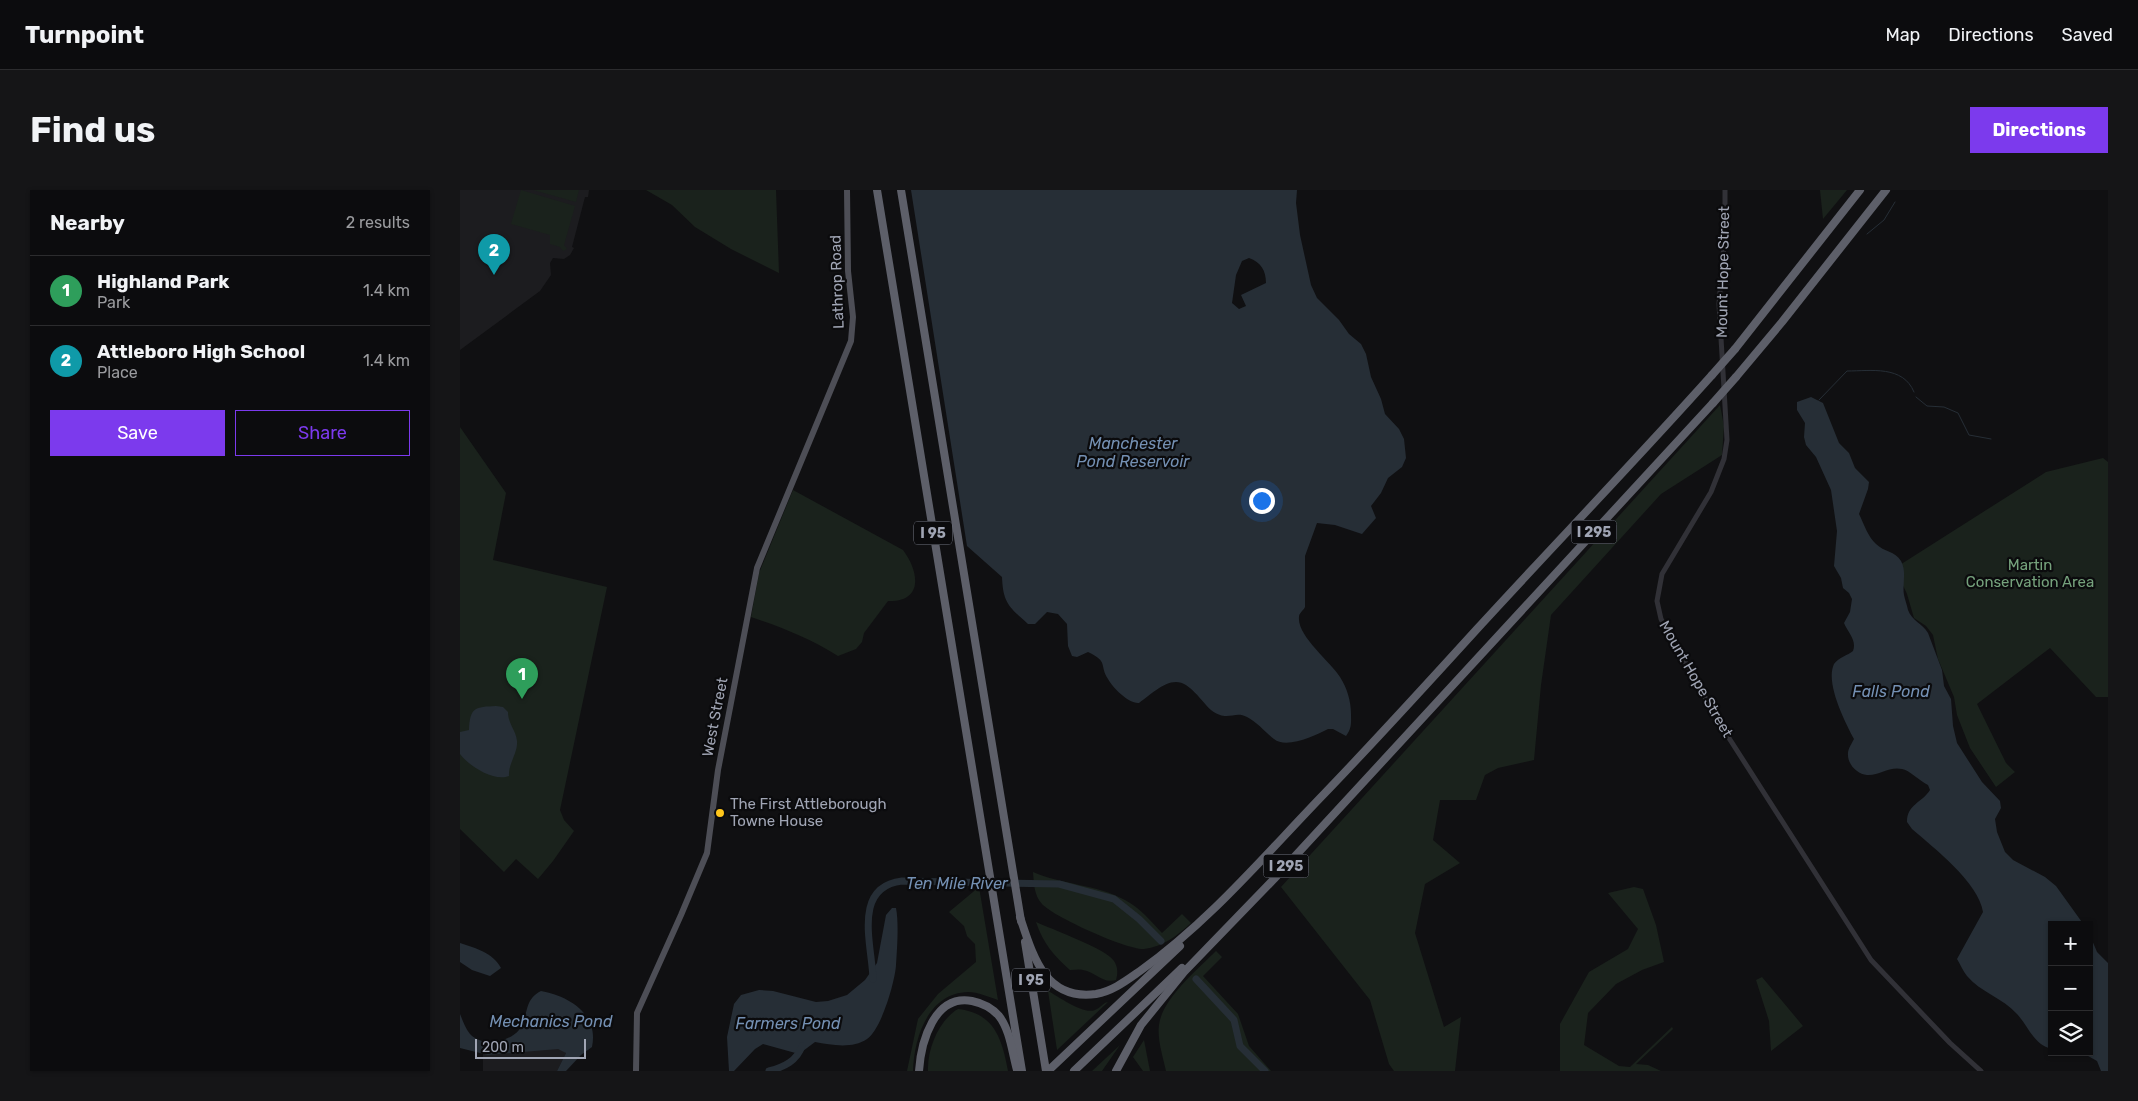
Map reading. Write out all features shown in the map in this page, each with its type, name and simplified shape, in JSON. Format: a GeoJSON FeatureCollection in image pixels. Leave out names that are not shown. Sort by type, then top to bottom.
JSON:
{"type":"FeatureCollection","features":[{"type":"Feature","properties":{"kind":"highway","name":"I 95"},"geometry":{"type":"LineString","coordinates":[[877,190],[1022,1071]]}},
{"type":"Feature","properties":{"kind":"highway","name":"I 95"},"geometry":{"type":"LineString","coordinates":[[901,190],[1047,1071]]}},
{"type":"Feature","properties":{"kind":"highway","name":"I 295"},"geometry":{"type":"LineString","coordinates":[[1193,931],[1250,877],[1712,375],[1860,190]]}},
{"type":"Feature","properties":{"kind":"highway","name":"I 295"},"geometry":{"type":"LineString","coordinates":[[1207,946],[1274,879],[1713,403],[1791,312],[1886,190]]}},
{"type":"Feature","properties":{"kind":"highway"},"geometry":{"type":"LineString","coordinates":[[1020,917],[1035,960],[1043,973],[1056,985],[1082,994],[1103,992],[1118,986],[1193,931]]}},
{"type":"Feature","properties":{"kind":"highway"},"geometry":{"type":"LineString","coordinates":[[1047,1071],[1193,931]]}},
{"type":"Feature","properties":{"kind":"highway"},"geometry":{"type":"LineString","coordinates":[[1074,1071],[1207,946]]}},
{"type":"Feature","properties":{"kind":"highway"},"geometry":{"type":"LineString","coordinates":[[1116,1071],[1134,1037],[1153,1009],[1207,946]]}},
{"type":"Feature","properties":{"kind":"highway"},"geometry":{"type":"LineString","coordinates":[[919,1071],[924,1043],[935,1018],[947,1005],[964,1000],[984,1005],[1000,1017],[1007,1031],[1018,1071]]}},
{"type":"Feature","properties":{"kind":"main road","name":"Lathrop Road"},"geometry":{"type":"LineString","coordinates":[[839,371],[851,342],[853,328],[848,271],[847,190]]}},
{"type":"Feature","properties":{"kind":"main road","name":"West Street"},"geometry":{"type":"LineString","coordinates":[[636,1071],[637,1013],[707,853],[718,770],[757,568],[839,371]]}},
{"type":"Feature","properties":{"kind":"street","name":"Mount Hope Street"},"geometry":{"type":"LineString","coordinates":[[1724,190],[1725,233],[1720,304],[1728,420],[1727,442],[1724,459],[1711,492],[1662,574],[1657,590],[1658,609],[1668,632],[1718,720],[1864,951],[1950,1043],[1981,1071]]}},
{"type":"Feature","properties":{"kind":"shaded area"},"geometry":{"type":"Polygon","coordinates":[[[460,190],[589,190],[588,197],[585,197],[572,247],[574,248],[570,255],[564,259],[553,258],[550,263],[551,275],[540,291],[460,350],[460,190]]]}},
{"type":"Feature","properties":{"kind":"shaded area"},"geometry":{"type":"Polygon","coordinates":[[[552,1048],[564,1050],[566,1053],[557,1071],[483,1071],[483,1054],[552,1048]]]}},
{"type":"Feature","properties":{"kind":"green space"},"geometry":{"type":"Polygon","coordinates":[[[521,190],[575,206],[564,245],[567,249],[563,251],[560,247],[550,244],[550,235],[511,224],[521,190]]]}},
{"type":"Feature","properties":{"kind":"green space"},"geometry":{"type":"Polygon","coordinates":[[[533,190],[579,190],[576,202],[533,190]]]}},
{"type":"Feature","properties":{"kind":"green space"},"geometry":{"type":"Polygon","coordinates":[[[646,190],[776,190],[779,273],[731,249],[695,227],[672,205],[646,190]]]}},
{"type":"Feature","properties":{"kind":"green space"},"geometry":{"type":"Polygon","coordinates":[[[1820,190],[1847,190],[1823,219],[1820,190]]]}},
{"type":"Feature","properties":{"kind":"green space"},"geometry":{"type":"Polygon","coordinates":[[[1720,405],[1724,426],[1722,455],[1661,494],[1551,615],[1541,685],[1534,760],[1498,768],[1485,775],[1476,800],[1440,800],[1433,840],[1460,863],[1425,884],[1415,933],[1444,1027],[1461,1017],[1455,1071],[1394,1071],[1389,1064],[1370,1000],[1281,887],[1720,405]]]}},
{"type":"Feature","properties":{"kind":"green space"},"geometry":{"type":"Polygon","coordinates":[[[460,427],[506,493],[493,560],[607,587],[560,810],[564,820],[574,831],[538,879],[516,859],[504,872],[460,829],[460,427]]]}},
{"type":"Feature","properties":{"kind":"green space","name":"Martin Conservation Area"},"geometry":{"type":"Polygon","coordinates":[[[2103,458],[2108,462],[2108,697],[2096,697],[2050,648],[1977,704],[2006,763],[2015,772],[1996,787],[1970,748],[1957,715],[1954,697],[1938,659],[1933,635],[1926,626],[1914,618],[1907,594],[1895,568],[2046,472],[2103,458]]]}},
{"type":"Feature","properties":{"kind":"green space"},"geometry":{"type":"Polygon","coordinates":[[[793,490],[903,550],[915,576],[913,591],[900,600],[888,601],[864,633],[862,642],[856,649],[838,656],[796,634],[751,617],[759,573],[793,490]]]}},
{"type":"Feature","properties":{"kind":"green space"},"geometry":{"type":"Polygon","coordinates":[[[1033,872],[1056,880],[1102,891],[1125,900],[1145,915],[1162,933],[1182,914],[1191,923],[1164,943],[1151,948],[1135,948],[1107,939],[1061,917],[1042,904],[1036,893],[1033,872]]]}},
{"type":"Feature","properties":{"kind":"green space"},"geometry":{"type":"Polygon","coordinates":[[[979,887],[998,1000],[968,992],[954,994],[943,1000],[933,1009],[926,1020],[916,1045],[913,1071],[907,1071],[918,1019],[938,994],[976,962],[975,944],[967,936],[964,926],[949,912],[979,887]]]}},
{"type":"Feature","properties":{"kind":"green space"},"geometry":{"type":"Polygon","coordinates":[[[1634,887],[1643,889],[1656,925],[1664,962],[1642,970],[1616,984],[1588,1013],[1584,1045],[1619,1066],[1630,1067],[1672,1027],[1673,1029],[1636,1064],[1648,1065],[1661,1071],[1560,1071],[1560,1024],[1589,972],[1628,949],[1638,929],[1608,893],[1634,887]]]}},
{"type":"Feature","properties":{"kind":"green space"},"geometry":{"type":"Polygon","coordinates":[[[1036,922],[1090,945],[1109,956],[1116,966],[1116,980],[1103,979],[1088,971],[1070,970],[1050,949],[1036,922]]]}},
{"type":"Feature","properties":{"kind":"green space"},"geometry":{"type":"Polygon","coordinates":[[[1216,951],[1222,957],[1203,976],[1238,1014],[1249,1046],[1271,1071],[1166,1071],[1159,1036],[1159,1025],[1162,1015],[1182,985],[1216,951]]]}},
{"type":"Feature","properties":{"kind":"green space"},"geometry":{"type":"Polygon","coordinates":[[[1762,977],[1803,1026],[1771,1051],[1769,1021],[1756,980],[1762,977]]]}},
{"type":"Feature","properties":{"kind":"green space"},"geometry":{"type":"Polygon","coordinates":[[[1048,991],[1072,1005],[1090,1011],[1108,1002],[1057,1050],[1048,991]]]}},
{"type":"Feature","properties":{"kind":"green space"},"geometry":{"type":"Polygon","coordinates":[[[958,1009],[981,1016],[995,1030],[1003,1049],[1008,1071],[928,1071],[928,1062],[936,1036],[945,1020],[958,1009]]]}},
{"type":"Feature","properties":{"kind":"green space"},"geometry":{"type":"Polygon","coordinates":[[[1144,1040],[1150,1071],[1143,1071],[1133,1057],[1144,1040]]]}},
{"type":"Feature","properties":{"kind":"green space"},"geometry":{"type":"Polygon","coordinates":[[[1120,1045],[1102,1071],[1092,1071],[1120,1045]]]}},
{"type":"Feature","properties":{"kind":"water","name":"Manchester Pond Reservoir"},"geometry":{"type":"Polygon","coordinates":[[[911,190],[1297,190],[1296,203],[1300,235],[1311,285],[1317,298],[1339,320],[1349,334],[1361,344],[1385,414],[1399,429],[1404,439],[1406,458],[1402,467],[1388,478],[1381,493],[1371,506],[1376,518],[1362,534],[1335,525],[1317,523],[1305,556],[1305,607],[1299,616],[1300,624],[1308,640],[1340,677],[1347,690],[1351,720],[1346,736],[1333,729],[1328,729],[1301,740],[1286,743],[1279,742],[1247,717],[1217,714],[1191,688],[1176,682],[1166,684],[1139,703],[1131,701],[1117,691],[1110,683],[1099,658],[1088,652],[1077,657],[1072,656],[1068,646],[1067,624],[1058,614],[1047,612],[1035,624],[1028,624],[1016,613],[1006,599],[1002,577],[967,546],[911,190]],[[1249,258],[1242,261],[1236,275],[1232,303],[1239,309],[1246,306],[1241,295],[1266,283],[1262,268],[1257,262],[1249,258]]]}},
{"type":"Feature","properties":{"kind":"water","name":"Falls Pond"},"geometry":{"type":"Polygon","coordinates":[[[1811,397],[1823,403],[1839,443],[1849,453],[1855,468],[1869,482],[1859,514],[1873,541],[1879,547],[1896,555],[1903,565],[1904,595],[1908,610],[1912,617],[1928,633],[1942,670],[1944,686],[1951,699],[1953,726],[1957,743],[1982,782],[2000,801],[2001,808],[1995,819],[1997,832],[2005,852],[2013,860],[2045,877],[2056,886],[2081,921],[2048,921],[2048,1048],[2036,1039],[2011,1008],[1972,982],[1957,959],[1983,912],[1980,901],[1965,878],[1912,829],[1907,822],[1909,811],[1930,790],[1928,785],[1908,771],[1897,768],[1871,775],[1863,774],[1853,768],[1849,761],[1848,751],[1854,739],[1837,702],[1832,672],[1834,664],[1840,658],[1853,651],[1854,643],[1844,623],[1850,612],[1852,599],[1843,588],[1841,578],[1834,566],[1837,531],[1831,490],[1816,457],[1806,445],[1804,437],[1805,423],[1797,410],[1797,402],[1811,397]]]}},
{"type":"Feature","properties":{"kind":"water"},"geometry":{"type":"Polygon","coordinates":[[[503,707],[508,712],[517,741],[509,776],[503,777],[496,777],[482,772],[460,754],[460,732],[469,730],[472,713],[478,708],[503,707]]]}},
{"type":"Feature","properties":{"kind":"water","name":"Farmers Pond"},"geometry":{"type":"Polygon","coordinates":[[[892,908],[896,908],[897,921],[895,973],[882,1016],[867,1039],[848,1045],[815,1042],[799,1054],[763,1044],[755,1049],[734,1071],[729,1071],[727,1037],[734,1004],[741,995],[759,990],[773,991],[816,1002],[828,1001],[847,995],[865,980],[877,963],[886,915],[892,908]]]}},
{"type":"Feature","properties":{"kind":"water"},"geometry":{"type":"Polygon","coordinates":[[[2093,942],[2097,952],[2108,963],[2108,1071],[2101,1071],[2097,1061],[2088,1056],[2093,1056],[2093,942]]]}},
{"type":"Feature","properties":{"kind":"water","name":"Mechanics Pond"},"geometry":{"type":"Polygon","coordinates":[[[460,943],[489,955],[501,968],[490,976],[472,970],[460,962],[460,943]]]}},
{"type":"Feature","properties":{"kind":"water","name":"Mechanics Pond"},"geometry":{"type":"Polygon","coordinates":[[[541,991],[552,993],[571,1002],[580,1009],[591,1025],[593,1035],[592,1047],[581,1055],[566,1071],[557,1071],[566,1053],[558,1049],[488,1055],[460,1048],[460,1014],[470,1034],[475,1038],[481,1041],[495,1042],[508,1038],[519,1030],[531,999],[541,991]]]}},
{"type":"Feature","properties":{"kind":"waterway"},"geometry":{"type":"LineString","coordinates":[[1867,234],[1884,220],[1895,202]]}},
{"type":"Feature","properties":{"kind":"waterway"},"geometry":{"type":"LineString","coordinates":[[1819,400],[1847,371],[1885,371],[1894,373],[1909,383],[1914,392]]}},
{"type":"Feature","properties":{"kind":"waterway"},"geometry":{"type":"LineString","coordinates":[[1916,397],[1927,406],[1944,407],[1958,413],[1969,435],[1991,439]]}},
{"type":"Feature","properties":{"kind":"waterway","name":"Ten Mile River"},"geometry":{"type":"LineString","coordinates":[[873,979],[868,920],[871,906],[876,894],[886,886],[902,881],[1059,884],[1114,899],[1139,919],[1161,941]]}},
{"type":"Feature","properties":{"kind":"waterway","name":"Ten Mile River"},"geometry":{"type":"LineString","coordinates":[[1196,979],[1234,1020],[1240,1046],[1265,1071]]}},
{"type":"Feature","properties":{"kind":"waterway","name":"Ten Mile River"},"geometry":{"type":"LineString","coordinates":[[769,1071],[789,1063],[797,1056],[802,1046]]}},
{"type":"Feature","properties":{"kind":"place","name":"Attleboro High School"},"geometry":{"type":"Point","coordinates":[494,275]}},
{"type":"Feature","properties":{"kind":"place","name":"Highland Park"},"geometry":{"type":"Point","coordinates":[522,699]}},
{"type":"Feature","properties":{"kind":"place","name":"The First Attleborough Towne House"},"geometry":{"type":"Point","coordinates":[720,813]}}]}
